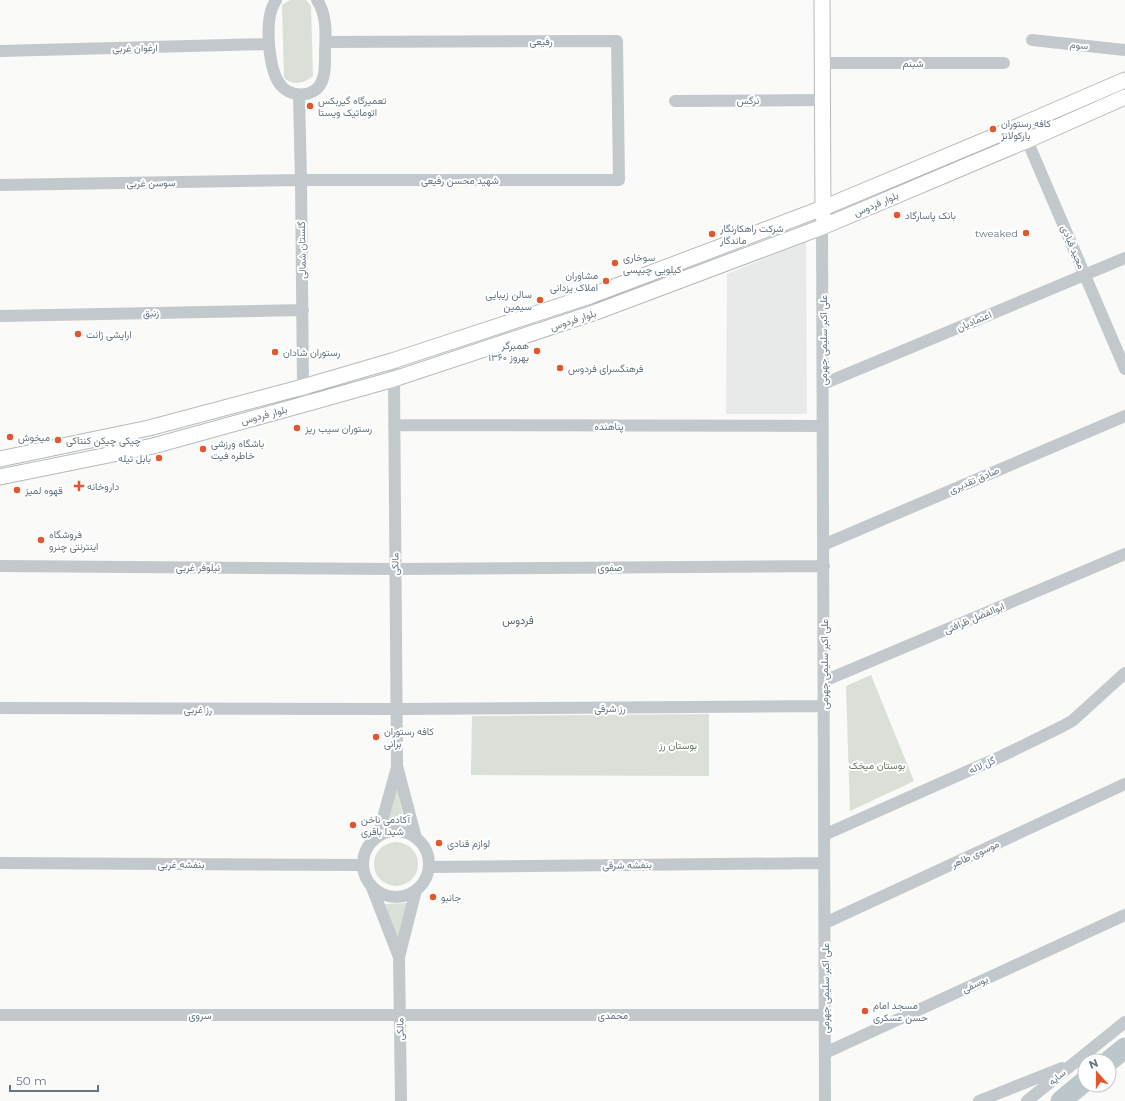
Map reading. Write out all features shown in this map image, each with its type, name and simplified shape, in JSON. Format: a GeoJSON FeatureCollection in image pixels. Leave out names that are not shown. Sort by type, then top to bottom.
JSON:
{"type":"FeatureCollection","features":[{"type":"Feature","properties":{"kind":"main road"},"geometry":{"type":"LineString","coordinates":[[822,0],[822,227]]}},
{"type":"Feature","properties":{"kind":"main road","name":"بلوار فردوس"},"geometry":{"type":"LineString","coordinates":[[0,459],[149,428],[303,387],[392,361],[590,296],[823,208],[1022,125],[1125,80]]}},
{"type":"Feature","properties":{"kind":"main road","name":"بلوار فردوس"},"geometry":{"type":"LineString","coordinates":[[0,477],[153,446],[305,404],[394,378],[596,312],[822,227],[1028,140],[1125,97]]}},
{"type":"Feature","properties":{"kind":"street"},"geometry":{"type":"LineString","coordinates":[[276,0],[271,11],[269,22],[269,44],[272,66],[279,83],[285,90],[299,95],[309,94],[316,90],[323,80],[326,42],[324,14],[318,0]]}},
{"type":"Feature","properties":{"kind":"street","name":"سوم"},"geometry":{"type":"LineString","coordinates":[[1032,40],[1125,50]]}},
{"type":"Feature","properties":{"kind":"street","name":"رفیعی"},"geometry":{"type":"LineString","coordinates":[[326,42],[617,41],[619,180]]}},
{"type":"Feature","properties":{"kind":"street","name":"ارغوان غربی"},"geometry":{"type":"LineString","coordinates":[[0,51],[269,44]]}},
{"type":"Feature","properties":{"kind":"street","name":"شبنم"},"geometry":{"type":"LineString","coordinates":[[822,63],[1004,63]]}},
{"type":"Feature","properties":{"kind":"street","name":"گلستان شمالی"},"geometry":{"type":"LineString","coordinates":[[299,95],[303,387],[305,404]]}},
{"type":"Feature","properties":{"kind":"street","name":"نرگس"},"geometry":{"type":"LineString","coordinates":[[675,101],[822,100]]}},
{"type":"Feature","properties":{"kind":"street","name":"مجید قبادی"},"geometry":{"type":"LineString","coordinates":[[1022,125],[1125,369]]}},
{"type":"Feature","properties":{"kind":"street","name":"شهید محسن رفیعی"},"geometry":{"type":"LineString","coordinates":[[301,180],[619,180]]}},
{"type":"Feature","properties":{"kind":"street","name":"سوسن غربی"},"geometry":{"type":"LineString","coordinates":[[0,185],[301,180]]}},
{"type":"Feature","properties":{"kind":"street","name":"علی اکبر سلیمی جهرمی"},"geometry":{"type":"LineString","coordinates":[[822,227],[825,1101]]}},
{"type":"Feature","properties":{"kind":"street","name":"اعتمادیان"},"geometry":{"type":"LineString","coordinates":[[823,384],[1125,258]]}},
{"type":"Feature","properties":{"kind":"street","name":"زنبق"},"geometry":{"type":"LineString","coordinates":[[0,316],[303,310]]}},
{"type":"Feature","properties":{"kind":"street","name":"مالکی"},"geometry":{"type":"LineString","coordinates":[[392,361],[394,378],[397,766],[416,838]]}},
{"type":"Feature","properties":{"kind":"street","name":"صادق تقدیری"},"geometry":{"type":"LineString","coordinates":[[823,545],[1125,416]]}},
{"type":"Feature","properties":{"kind":"street","name":"پناهنده"},"geometry":{"type":"LineString","coordinates":[[394,425],[823,426]]}},
{"type":"Feature","properties":{"kind":"street","name":"ابوالفضل ظرافتی"},"geometry":{"type":"LineString","coordinates":[[824,681],[1125,554]]}},
{"type":"Feature","properties":{"kind":"street","name":"نیلوفر غربی"},"geometry":{"type":"LineString","coordinates":[[0,566],[396,568]]}},
{"type":"Feature","properties":{"kind":"street","name":"صفوی"},"geometry":{"type":"LineString","coordinates":[[396,568],[824,566]]}},
{"type":"Feature","properties":{"kind":"street","name":"گل لاله"},"geometry":{"type":"LineString","coordinates":[[824,835],[1004,755],[1061,727],[1072,721],[1125,673]]}},
{"type":"Feature","properties":{"kind":"street","name":"رز شرقی"},"geometry":{"type":"LineString","coordinates":[[397,709],[824,706]]}},
{"type":"Feature","properties":{"kind":"street","name":"رز غربی"},"geometry":{"type":"LineString","coordinates":[[0,708],[397,709]]}},
{"type":"Feature","properties":{"kind":"street","name":"مالکی"},"geometry":{"type":"LineString","coordinates":[[378,836],[397,766]]}},
{"type":"Feature","properties":{"kind":"street","name":"موسوی طاهر"},"geometry":{"type":"LineString","coordinates":[[825,923],[1125,784]]}},
{"type":"Feature","properties":{"kind":"street"},"geometry":{"type":"LineString","coordinates":[[398,831],[408,833],[416,838],[424,846],[428,856],[429,867],[424,879],[416,890],[407,894],[392,896],[378,891],[370,884],[365,875],[363,865],[364,854],[370,844],[378,836],[387,832],[398,831]]}},
{"type":"Feature","properties":{"kind":"street","name":"بنفشه غربی"},"geometry":{"type":"LineString","coordinates":[[0,863],[363,865]]}},
{"type":"Feature","properties":{"kind":"street","name":"بنفشه شرقی"},"geometry":{"type":"LineString","coordinates":[[429,867],[824,863]]}},
{"type":"Feature","properties":{"kind":"street","name":"مالکی"},"geometry":{"type":"LineString","coordinates":[[370,884],[400,957]]}},
{"type":"Feature","properties":{"kind":"street","name":"مالکی"},"geometry":{"type":"LineString","coordinates":[[401,1101],[400,957],[416,890]]}},
{"type":"Feature","properties":{"kind":"street","name":"یوسفی"},"geometry":{"type":"LineString","coordinates":[[825,1053],[1125,915]]}},
{"type":"Feature","properties":{"kind":"street","name":"سروی"},"geometry":{"type":"LineString","coordinates":[[0,1015],[400,1016]]}},
{"type":"Feature","properties":{"kind":"street","name":"محمدی"},"geometry":{"type":"LineString","coordinates":[[400,1016],[825,1015]]}},
{"type":"Feature","properties":{"kind":"street","name":"سایه"},"geometry":{"type":"LineString","coordinates":[[1027,1101],[1125,1022]]}},
{"type":"Feature","properties":{"kind":"street"},"geometry":{"type":"LineString","coordinates":[[979,1101],[1074,1063]]}},
{"type":"Feature","properties":{"kind":"shaded area"},"geometry":{"type":"Polygon","coordinates":[[[806,241],[807,414],[726,414],[727,274],[806,241]]]}},
{"type":"Feature","properties":{"kind":"green space"},"geometry":{"type":"Polygon","coordinates":[[[290,0],[306,0],[311,6],[313,76],[306,81],[298,83],[288,81],[284,78],[282,5],[290,0]]]}},
{"type":"Feature","properties":{"kind":"green space","name":"بوستان میخک"},"geometry":{"type":"Polygon","coordinates":[[[871,675],[914,781],[850,811],[846,686],[871,675]]]}},
{"type":"Feature","properties":{"kind":"green space","name":"بوستان رز"},"geometry":{"type":"Polygon","coordinates":[[[709,714],[709,776],[471,775],[472,716],[709,714]]]}},
{"type":"Feature","properties":{"kind":"green space"},"geometry":{"type":"Polygon","coordinates":[[[397,787],[405,825],[387,825],[397,787]]]}},
{"type":"Feature","properties":{"kind":"green space"},"geometry":{"type":"Polygon","coordinates":[[[392,842],[400,842],[412,848],[418,860],[418,868],[412,880],[400,886],[392,886],[380,880],[374,868],[374,860],[380,848],[392,842]]]}},
{"type":"Feature","properties":{"kind":"green space"},"geometry":{"type":"Polygon","coordinates":[[[407,903],[398,942],[385,904],[407,903]]]}},
{"type":"Feature","properties":{"kind":"waterway"},"geometry":{"type":"LineString","coordinates":[[1117,1054],[1125,1048]]}},
{"type":"Feature","properties":{"kind":"waterway"},"geometry":{"type":"LineString","coordinates":[[1061,1101],[1077,1088]]}},
{"type":"Feature","properties":{"kind":"place","name":"تعمیرگاه گیربکس اتوماتیک ویستا"},"geometry":{"type":"Point","coordinates":[310,106]}},
{"type":"Feature","properties":{"kind":"place","name":"کافه رستوران بارکولانژ"},"geometry":{"type":"Point","coordinates":[993,129]}},
{"type":"Feature","properties":{"kind":"place","name":"بانک پاسارگاد"},"geometry":{"type":"Point","coordinates":[897,215]}},
{"type":"Feature","properties":{"kind":"place","name":"tweaked"},"geometry":{"type":"Point","coordinates":[1026,233]}},
{"type":"Feature","properties":{"kind":"place","name":"شرکت راهکارنگار ماندگار"},"geometry":{"type":"Point","coordinates":[712,234]}},
{"type":"Feature","properties":{"kind":"place","name":"سوخاری كيلويی چيپسی"},"geometry":{"type":"Point","coordinates":[615,263]}},
{"type":"Feature","properties":{"kind":"place","name":"مشاوران املاک یزدانی"},"geometry":{"type":"Point","coordinates":[606,281]}},
{"type":"Feature","properties":{"kind":"place","name":"سالن زیبایی سیمین"},"geometry":{"type":"Point","coordinates":[540,300]}},
{"type":"Feature","properties":{"kind":"place","name":"ارایشی ژانت"},"geometry":{"type":"Point","coordinates":[78,334]}},
{"type":"Feature","properties":{"kind":"place","name":"همبرگر بهروز ۱۳۶۰"},"geometry":{"type":"Point","coordinates":[537,351]}},
{"type":"Feature","properties":{"kind":"place","name":"رستوران شادان"},"geometry":{"type":"Point","coordinates":[275,352]}},
{"type":"Feature","properties":{"kind":"place","name":"فرهنگسرای فردوس"},"geometry":{"type":"Point","coordinates":[560,368]}},
{"type":"Feature","properties":{"kind":"place","name":"رستوران سیب ریز"},"geometry":{"type":"Point","coordinates":[297,428]}},
{"type":"Feature","properties":{"kind":"place","name":"میخوش"},"geometry":{"type":"Point","coordinates":[10,437]}},
{"type":"Feature","properties":{"kind":"place","name":"چیکی چیکن کنتاکی"},"geometry":{"type":"Point","coordinates":[58,440]}},
{"type":"Feature","properties":{"kind":"place","name":"باشگاه ورزشی خاطره فیت"},"geometry":{"type":"Point","coordinates":[203,449]}},
{"type":"Feature","properties":{"kind":"place","name":"بابل تیله"},"geometry":{"type":"Point","coordinates":[159,458]}},
{"type":"Feature","properties":{"kind":"place","name":"داروخانه"},"geometry":{"type":"Point","coordinates":[79,486]}},
{"type":"Feature","properties":{"kind":"place","name":"قهوه لمیز"},"geometry":{"type":"Point","coordinates":[17,490]}},
{"type":"Feature","properties":{"kind":"place","name":"فروشگاه اینترنتی چنرو"},"geometry":{"type":"Point","coordinates":[41,540]}},
{"type":"Feature","properties":{"kind":"place","name":"كافه رستوران برانى"},"geometry":{"type":"Point","coordinates":[376,737]}},
{"type":"Feature","properties":{"kind":"place","name":"آکادمی ناخن شیدا باقری"},"geometry":{"type":"Point","coordinates":[353,825]}},
{"type":"Feature","properties":{"kind":"place","name":"لوازم قنادی"},"geometry":{"type":"Point","coordinates":[439,843]}},
{"type":"Feature","properties":{"kind":"place","name":"جانبو"},"geometry":{"type":"Point","coordinates":[433,897]}},
{"type":"Feature","properties":{"kind":"place","name":"مسجد امام حسن عسکری"},"geometry":{"type":"Point","coordinates":[865,1011]}},
{"type":"Feature","properties":{"kind":"district","name":"فردوس"},"geometry":{"type":"Point","coordinates":[518,620]}}]}
